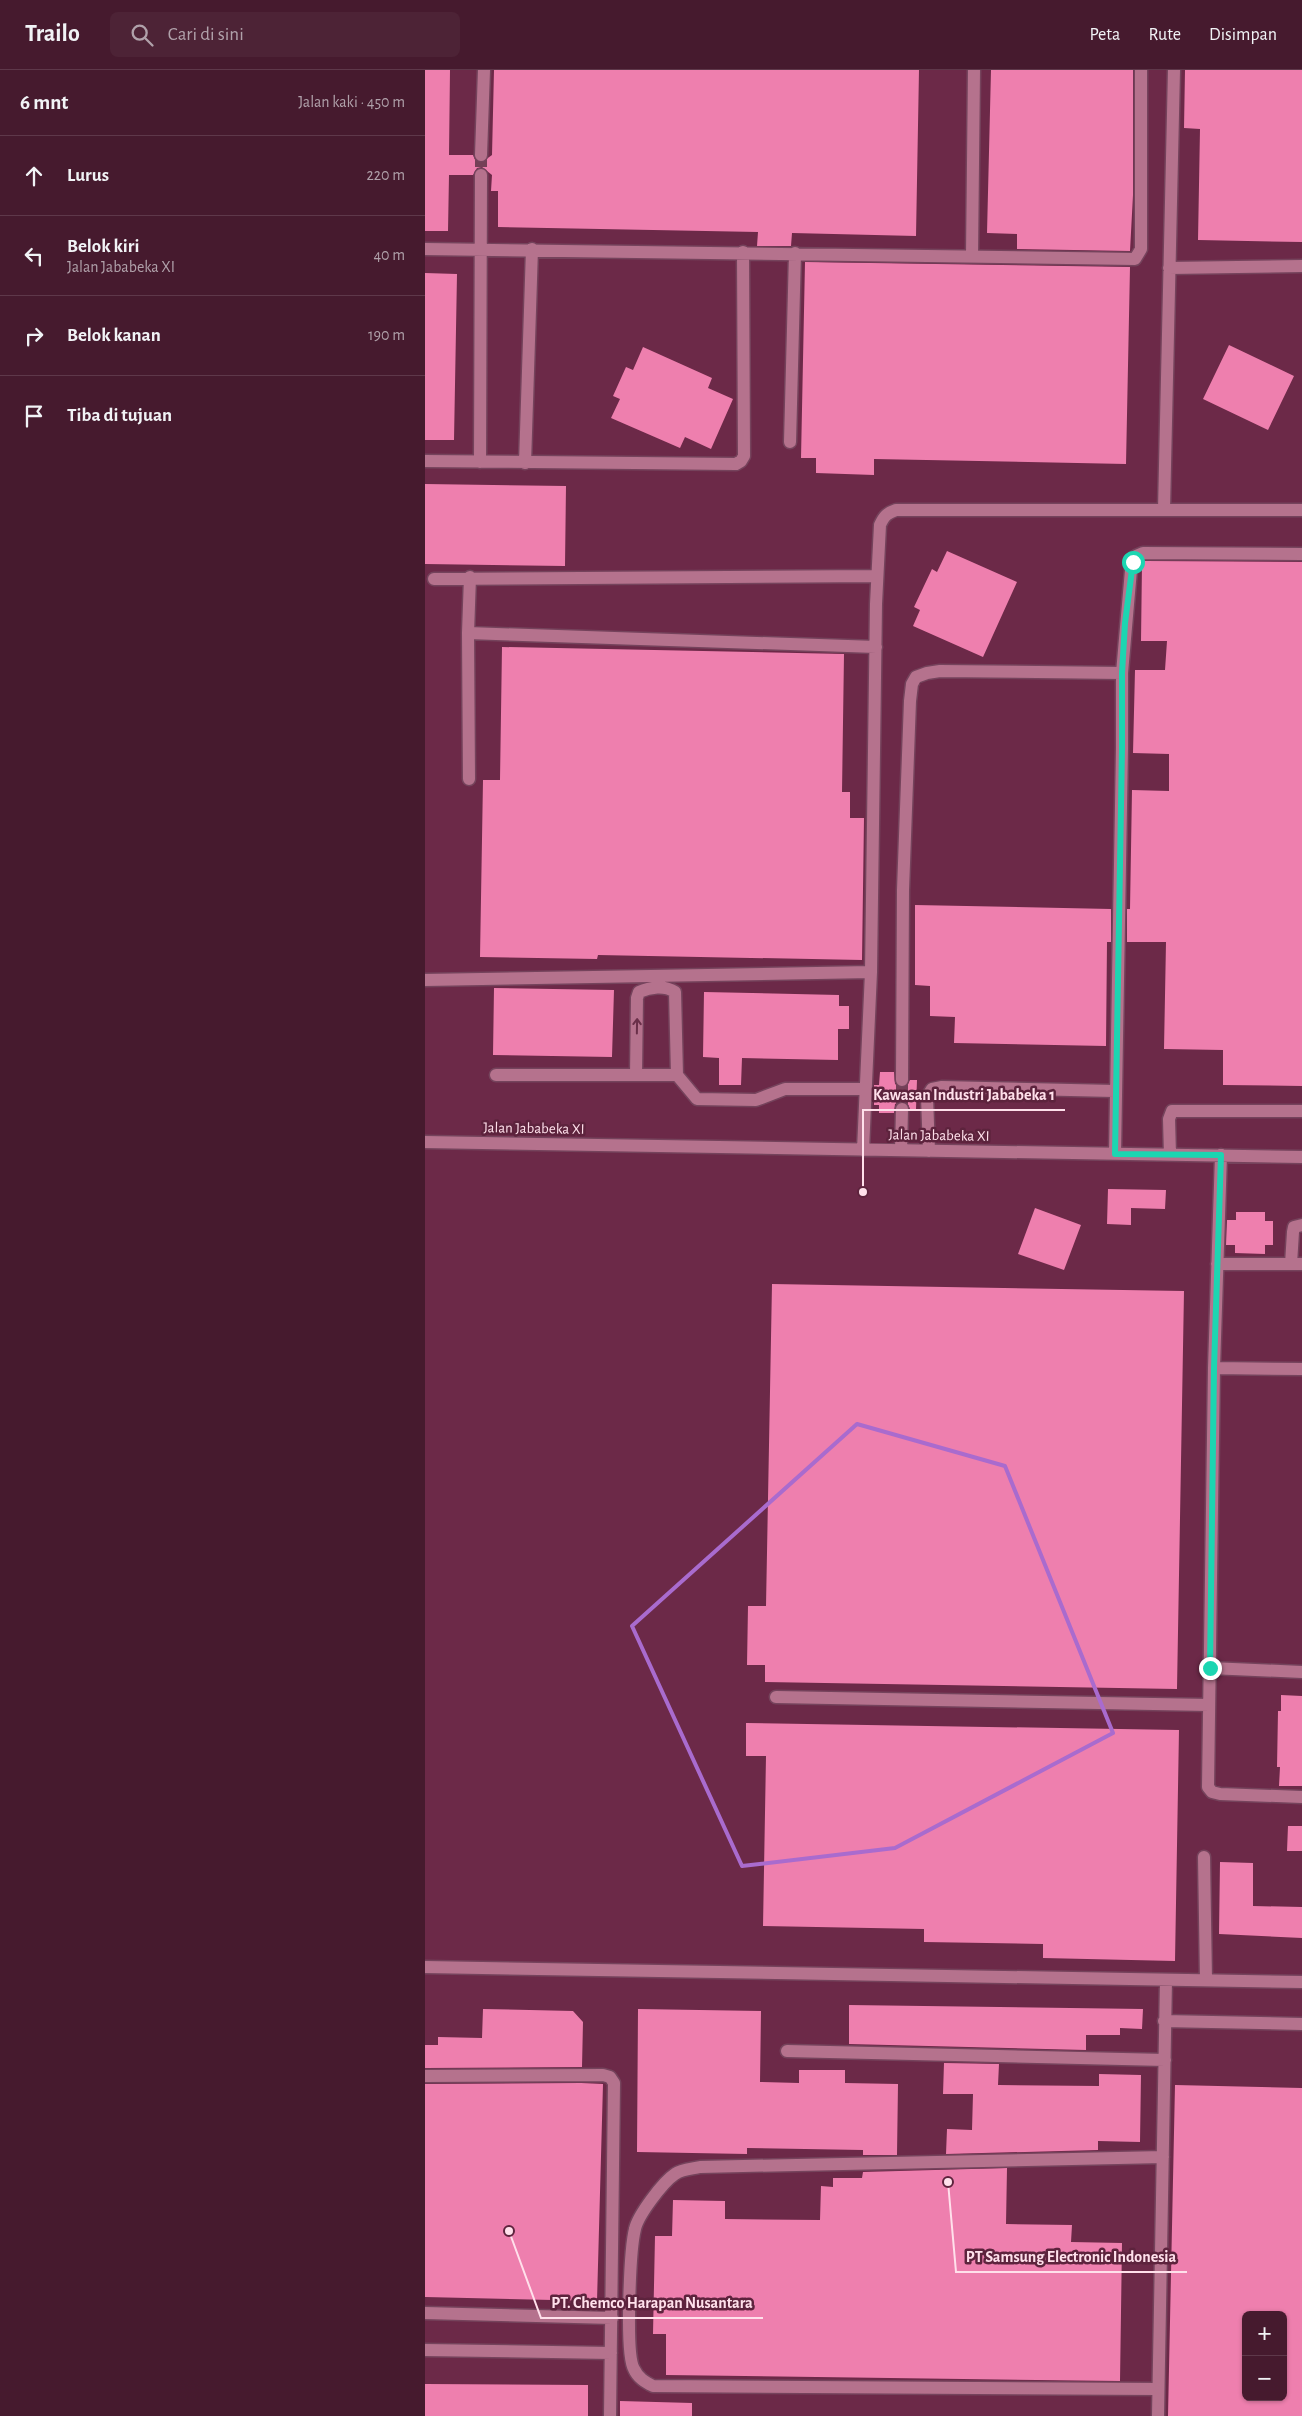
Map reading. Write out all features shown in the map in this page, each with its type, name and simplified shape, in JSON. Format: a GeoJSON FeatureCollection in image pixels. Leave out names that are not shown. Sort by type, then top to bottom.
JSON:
{"type":"FeatureCollection","features":[{"type":"Feature","properties":{"kind":"street"},"geometry":{"type":"LineString","coordinates":[[481,155],[484,70]]}},
{"type":"Feature","properties":{"kind":"street"},"geometry":{"type":"LineString","coordinates":[[972,256],[974,70]]}},
{"type":"Feature","properties":{"kind":"street"},"geometry":{"type":"LineString","coordinates":[[425,249],[1135,259],[1141,249],[1141,70]]}},
{"type":"Feature","properties":{"kind":"street"},"geometry":{"type":"LineString","coordinates":[[1164,510],[1174,70]]}},
{"type":"Feature","properties":{"kind":"street"},"geometry":{"type":"LineString","coordinates":[[480,462],[481,175]]}},
{"type":"Feature","properties":{"kind":"street"},"geometry":{"type":"LineString","coordinates":[[525,463],[531,249]]}},
{"type":"Feature","properties":{"kind":"street"},"geometry":{"type":"LineString","coordinates":[[425,461],[736,464],[741,461],[744,456],[743,252]]}},
{"type":"Feature","properties":{"kind":"street"},"geometry":{"type":"LineString","coordinates":[[790,442],[795,253]]}},
{"type":"Feature","properties":{"kind":"street"},"geometry":{"type":"LineString","coordinates":[[1169,268],[1302,266]]}},
{"type":"Feature","properties":{"kind":"street"},"geometry":{"type":"LineString","coordinates":[[863,1150],[871,972],[877,576],[880,525],[888,512],[896,510],[1302,510]]}},
{"type":"Feature","properties":{"kind":"street"},"geometry":{"type":"LineString","coordinates":[[1115,1154],[1114,1092],[1122,673],[1133,562],[1140,553],[1302,554]]}},
{"type":"Feature","properties":{"kind":"street"},"geometry":{"type":"LineString","coordinates":[[434,579],[470,577],[877,576]]}},
{"type":"Feature","properties":{"kind":"street"},"geometry":{"type":"LineString","coordinates":[[469,779],[468,634],[470,577]]}},
{"type":"Feature","properties":{"kind":"street"},"geometry":{"type":"LineString","coordinates":[[468,634],[875,647]]}},
{"type":"Feature","properties":{"kind":"street"},"geometry":{"type":"LineString","coordinates":[[902,1080],[904,860],[907,751],[912,684],[921,674],[940,671],[1122,673]]}},
{"type":"Feature","properties":{"kind":"street"},"geometry":{"type":"LineString","coordinates":[[425,980],[871,972]]}},
{"type":"Feature","properties":{"kind":"street"},"geometry":{"type":"LineString","coordinates":[[636,1075],[637,998],[639,992],[645,989],[662,987],[675,992],[677,1075],[697,1099],[756,1100],[785,1089],[865,1089]]}},
{"type":"Feature","properties":{"kind":"street"},"geometry":{"type":"LineString","coordinates":[[496,1075],[677,1075]]}},
{"type":"Feature","properties":{"kind":"street"},"geometry":{"type":"LineString","coordinates":[[929,1151],[927,1097],[932,1089],[942,1087],[1114,1092]]}},
{"type":"Feature","properties":{"kind":"street"},"geometry":{"type":"LineString","coordinates":[[901,1150],[902,1109]]}},
{"type":"Feature","properties":{"kind":"street"},"geometry":{"type":"LineString","coordinates":[[1170,1155],[1169,1119],[1172,1111],[1302,1111]]}},
{"type":"Feature","properties":{"kind":"street","name":"Jalan Jababeka XI"},"geometry":{"type":"LineString","coordinates":[[425,1142],[1302,1157]]}},
{"type":"Feature","properties":{"kind":"street"},"geometry":{"type":"LineString","coordinates":[[1221,1155],[1214,1368],[1209,1705],[1210,1790],[1220,1794],[1302,1797]]}},
{"type":"Feature","properties":{"kind":"street"},"geometry":{"type":"LineString","coordinates":[[1217,1264],[1296,1264],[1293,1232],[1294,1228],[1302,1225]]}},
{"type":"Feature","properties":{"kind":"street"},"geometry":{"type":"LineString","coordinates":[[1214,1368],[1302,1369]]}},
{"type":"Feature","properties":{"kind":"street"},"geometry":{"type":"LineString","coordinates":[[1210,1668],[1302,1672]]}},
{"type":"Feature","properties":{"kind":"street"},"geometry":{"type":"LineString","coordinates":[[776,1697],[1209,1705]]}},
{"type":"Feature","properties":{"kind":"street"},"geometry":{"type":"LineString","coordinates":[[1204,1858],[1206,1980]]}},
{"type":"Feature","properties":{"kind":"street"},"geometry":{"type":"LineString","coordinates":[[425,1967],[1302,1982]]}},
{"type":"Feature","properties":{"kind":"street"},"geometry":{"type":"LineString","coordinates":[[1158,2416],[1166,1980]]}},
{"type":"Feature","properties":{"kind":"street"},"geometry":{"type":"LineString","coordinates":[[1164,2021],[1302,2024]]}},
{"type":"Feature","properties":{"kind":"street"},"geometry":{"type":"LineString","coordinates":[[787,2051],[1165,2060]]}},
{"type":"Feature","properties":{"kind":"street"},"geometry":{"type":"LineString","coordinates":[[425,2076],[603,2074],[612,2080],[615,2104],[610,2416]]}},
{"type":"Feature","properties":{"kind":"street"},"geometry":{"type":"LineString","coordinates":[[1158,2389],[653,2386],[644,2382],[633,2368],[630,2356],[629,2316],[635,2229],[667,2180],[683,2170],[700,2167],[1163,2157]]}},
{"type":"Feature","properties":{"kind":"street"},"geometry":{"type":"LineString","coordinates":[[425,2313],[612,2318]]}},
{"type":"Feature","properties":{"kind":"street"},"geometry":{"type":"LineString","coordinates":[[425,2350],[611,2353]]}},
{"type":"Feature","properties":{"kind":"highlighted area"},"geometry":{"type":"Polygon","coordinates":[[[857,1424],[1005,1466],[1113,1733],[895,1848],[742,1866],[632,1626],[857,1424]]]}},
{"type":"Feature","properties":{"kind":"shaded area"},"geometry":{"type":"Polygon","coordinates":[[[425,70],[1302,70],[1302,2416],[425,2416],[425,70]]]}},
{"type":"Feature","properties":{"kind":"building"},"geometry":{"type":"Polygon","coordinates":[[[425,70],[450,70],[449,155],[473,155],[476,162],[481,163],[492,155],[494,70],[919,70],[916,236],[792,233],[791,246],[757,246],[758,232],[498,227],[498,191],[491,191],[492,175],[482,167],[477,168],[473,175],[449,175],[448,231],[425,231],[425,70]]]}},
{"type":"Feature","properties":{"kind":"building"},"geometry":{"type":"Polygon","coordinates":[[[991,70],[1133,70],[1133,195],[1130,251],[1017,249],[1017,234],[987,233],[991,70]]]}},
{"type":"Feature","properties":{"kind":"building"},"geometry":{"type":"Polygon","coordinates":[[[1185,70],[1302,70],[1302,242],[1198,240],[1200,129],[1184,128],[1185,70]]]}},
{"type":"Feature","properties":{"kind":"building"},"geometry":{"type":"Polygon","coordinates":[[[805,262],[1130,267],[1126,464],[874,459],[874,475],[816,473],[816,458],[801,458],[805,262]]]}},
{"type":"Feature","properties":{"kind":"building"},"geometry":{"type":"Polygon","coordinates":[[[425,273],[457,274],[454,440],[425,440],[425,273]]]}},
{"type":"Feature","properties":{"kind":"building"},"geometry":{"type":"Polygon","coordinates":[[[1229,345],[1294,376],[1268,430],[1203,399],[1229,345]]]}},
{"type":"Feature","properties":{"kind":"building"},"geometry":{"type":"Polygon","coordinates":[[[643,347],[712,378],[708,388],[733,399],[711,449],[685,437],[680,448],[611,418],[620,399],[613,396],[626,367],[633,370],[643,347]]]}},
{"type":"Feature","properties":{"kind":"building"},"geometry":{"type":"Polygon","coordinates":[[[425,484],[566,486],[565,566],[425,564],[425,484]]]}},
{"type":"Feature","properties":{"kind":"building"},"geometry":{"type":"Polygon","coordinates":[[[947,551],[1017,582],[983,657],[913,626],[920,610],[914,607],[932,569],[937,572],[947,551]]]}},
{"type":"Feature","properties":{"kind":"building"},"geometry":{"type":"Polygon","coordinates":[[[1145,561],[1302,562],[1302,1086],[1223,1085],[1223,1050],[1164,1049],[1166,942],[1127,942],[1127,909],[1130,909],[1132,790],[1169,791],[1169,754],[1133,753],[1135,670],[1165,670],[1167,641],[1141,641],[1142,563],[1145,561]]]}},
{"type":"Feature","properties":{"kind":"building"},"geometry":{"type":"Polygon","coordinates":[[[502,647],[844,654],[842,792],[850,792],[850,818],[864,818],[862,960],[598,955],[597,959],[480,957],[483,780],[500,780],[502,647]]]}},
{"type":"Feature","properties":{"kind":"building"},"geometry":{"type":"Polygon","coordinates":[[[915,905],[1111,909],[1111,942],[1107,942],[1106,1046],[954,1043],[955,1017],[930,1016],[930,986],[915,985],[915,905]]]}},
{"type":"Feature","properties":{"kind":"building"},"geometry":{"type":"Polygon","coordinates":[[[494,988],[614,990],[612,1057],[493,1055],[494,988]]]}},
{"type":"Feature","properties":{"kind":"building"},"geometry":{"type":"Polygon","coordinates":[[[704,992],[839,995],[839,1006],[849,1006],[849,1029],[838,1029],[838,1060],[742,1058],[741,1085],[719,1085],[719,1058],[703,1057],[704,992]]]}},
{"type":"Feature","properties":{"kind":"building"},"geometry":{"type":"Polygon","coordinates":[[[880,1072],[894,1072],[895,1084],[901,1088],[906,1087],[910,1080],[917,1080],[916,1109],[910,1109],[907,1102],[902,1101],[895,1104],[894,1113],[879,1113],[879,1105],[874,1105],[874,1085],[879,1085],[880,1072]]]}},
{"type":"Feature","properties":{"kind":"building"},"geometry":{"type":"Polygon","coordinates":[[[1108,1189],[1166,1190],[1165,1209],[1131,1208],[1131,1225],[1107,1224],[1108,1189]]]}},
{"type":"Feature","properties":{"kind":"building"},"geometry":{"type":"Polygon","coordinates":[[[1035,1208],[1081,1225],[1064,1270],[1018,1254],[1035,1208]]]}},
{"type":"Feature","properties":{"kind":"building"},"geometry":{"type":"Polygon","coordinates":[[[1236,1212],[1265,1212],[1265,1221],[1273,1221],[1273,1245],[1265,1245],[1265,1254],[1235,1253],[1235,1245],[1226,1245],[1227,1220],[1236,1220],[1236,1212]]]}},
{"type":"Feature","properties":{"kind":"building"},"geometry":{"type":"Polygon","coordinates":[[[772,1284],[1184,1291],[1177,1689],[765,1682],[765,1665],[747,1665],[748,1606],[766,1606],[772,1284]]]}},
{"type":"Feature","properties":{"kind":"building"},"geometry":{"type":"Polygon","coordinates":[[[1281,1695],[1302,1696],[1302,1786],[1279,1786],[1280,1767],[1277,1767],[1278,1711],[1281,1711],[1281,1695]]]}},
{"type":"Feature","properties":{"kind":"building"},"geometry":{"type":"Polygon","coordinates":[[[746,1723],[1179,1730],[1175,1961],[1043,1958],[1043,1944],[924,1942],[924,1929],[763,1926],[766,1756],[746,1756],[746,1723]]]}},
{"type":"Feature","properties":{"kind":"building"},"geometry":{"type":"Polygon","coordinates":[[[1288,1826],[1302,1826],[1302,1851],[1287,1851],[1288,1826]]]}},
{"type":"Feature","properties":{"kind":"building"},"geometry":{"type":"Polygon","coordinates":[[[1220,1862],[1253,1863],[1253,1906],[1302,1907],[1302,1938],[1219,1934],[1220,1862]]]}},
{"type":"Feature","properties":{"kind":"building"},"geometry":{"type":"Polygon","coordinates":[[[849,2005],[1143,2009],[1142,2029],[1120,2028],[1120,2035],[1086,2035],[1086,2050],[849,2044],[849,2005]]]}},
{"type":"Feature","properties":{"kind":"building"},"geometry":{"type":"Polygon","coordinates":[[[483,2009],[573,2011],[583,2022],[582,2067],[425,2068],[425,2045],[438,2045],[438,2037],[482,2038],[483,2009]]]}},
{"type":"Feature","properties":{"kind":"building"},"geometry":{"type":"Polygon","coordinates":[[[638,2009],[761,2011],[760,2082],[799,2083],[799,2070],[845,2070],[845,2083],[898,2084],[897,2155],[863,2155],[863,2150],[747,2148],[747,2154],[637,2152],[638,2009]]]}},
{"type":"Feature","properties":{"kind":"building"},"geometry":{"type":"Polygon","coordinates":[[[944,2063],[999,2064],[998,2085],[1099,2086],[1099,2074],[1141,2075],[1140,2142],[1098,2141],[1098,2150],[946,2154],[947,2129],[972,2130],[973,2094],[943,2094],[944,2063]]]}},
{"type":"Feature","properties":{"kind":"building"},"geometry":{"type":"Polygon","coordinates":[[[425,2084],[603,2084],[597,2301],[425,2297],[425,2084]]]}},
{"type":"Feature","properties":{"kind":"building"},"geometry":{"type":"Polygon","coordinates":[[[1175,2085],[1302,2088],[1302,2416],[1168,2416],[1175,2085]]]}},
{"type":"Feature","properties":{"kind":"building"},"geometry":{"type":"Polygon","coordinates":[[[1007,2168],[1006,2224],[1072,2225],[1071,2242],[1122,2243],[1120,2381],[666,2375],[666,2334],[653,2334],[655,2236],[672,2236],[673,2200],[725,2201],[725,2219],[820,2220],[821,2186],[833,2187],[833,2178],[862,2178],[863,2172],[1007,2168]]]}},
{"type":"Feature","properties":{"kind":"building"},"geometry":{"type":"Polygon","coordinates":[[[425,2384],[588,2385],[588,2416],[425,2416],[425,2384]]]}},
{"type":"Feature","properties":{"kind":"building"},"geometry":{"type":"Polygon","coordinates":[[[620,2401],[692,2403],[692,2416],[620,2416],[620,2401]]]}},
{"type":"Feature","properties":{"kind":"tunnel"},"geometry":{"type":"LineString","coordinates":[[481,155],[481,175]]}},
{"type":"Feature","properties":{"kind":"tunnel"},"geometry":{"type":"LineString","coordinates":[[902,1080],[902,1109]]}},
{"type":"Feature","properties":{"kind":"place","name":"Kawasan Industri Jababeka 1"},"geometry":{"type":"Point","coordinates":[863,1192]}},
{"type":"Feature","properties":{"kind":"place","name":"PT Samsung Electronic Indonesia"},"geometry":{"type":"Point","coordinates":[948,2182]}},
{"type":"Feature","properties":{"kind":"place","name":"PT. Chemco Harapan Nusantara"},"geometry":{"type":"Point","coordinates":[509,2231]}},
{"type":"Feature","properties":{"kind":"route"},"geometry":{"type":"LineString","coordinates":[[1133,562],[1125,623],[1122,673],[1114,1092],[1115,1154],[1221,1155],[1214,1368],[1210,1668]]}}]}
